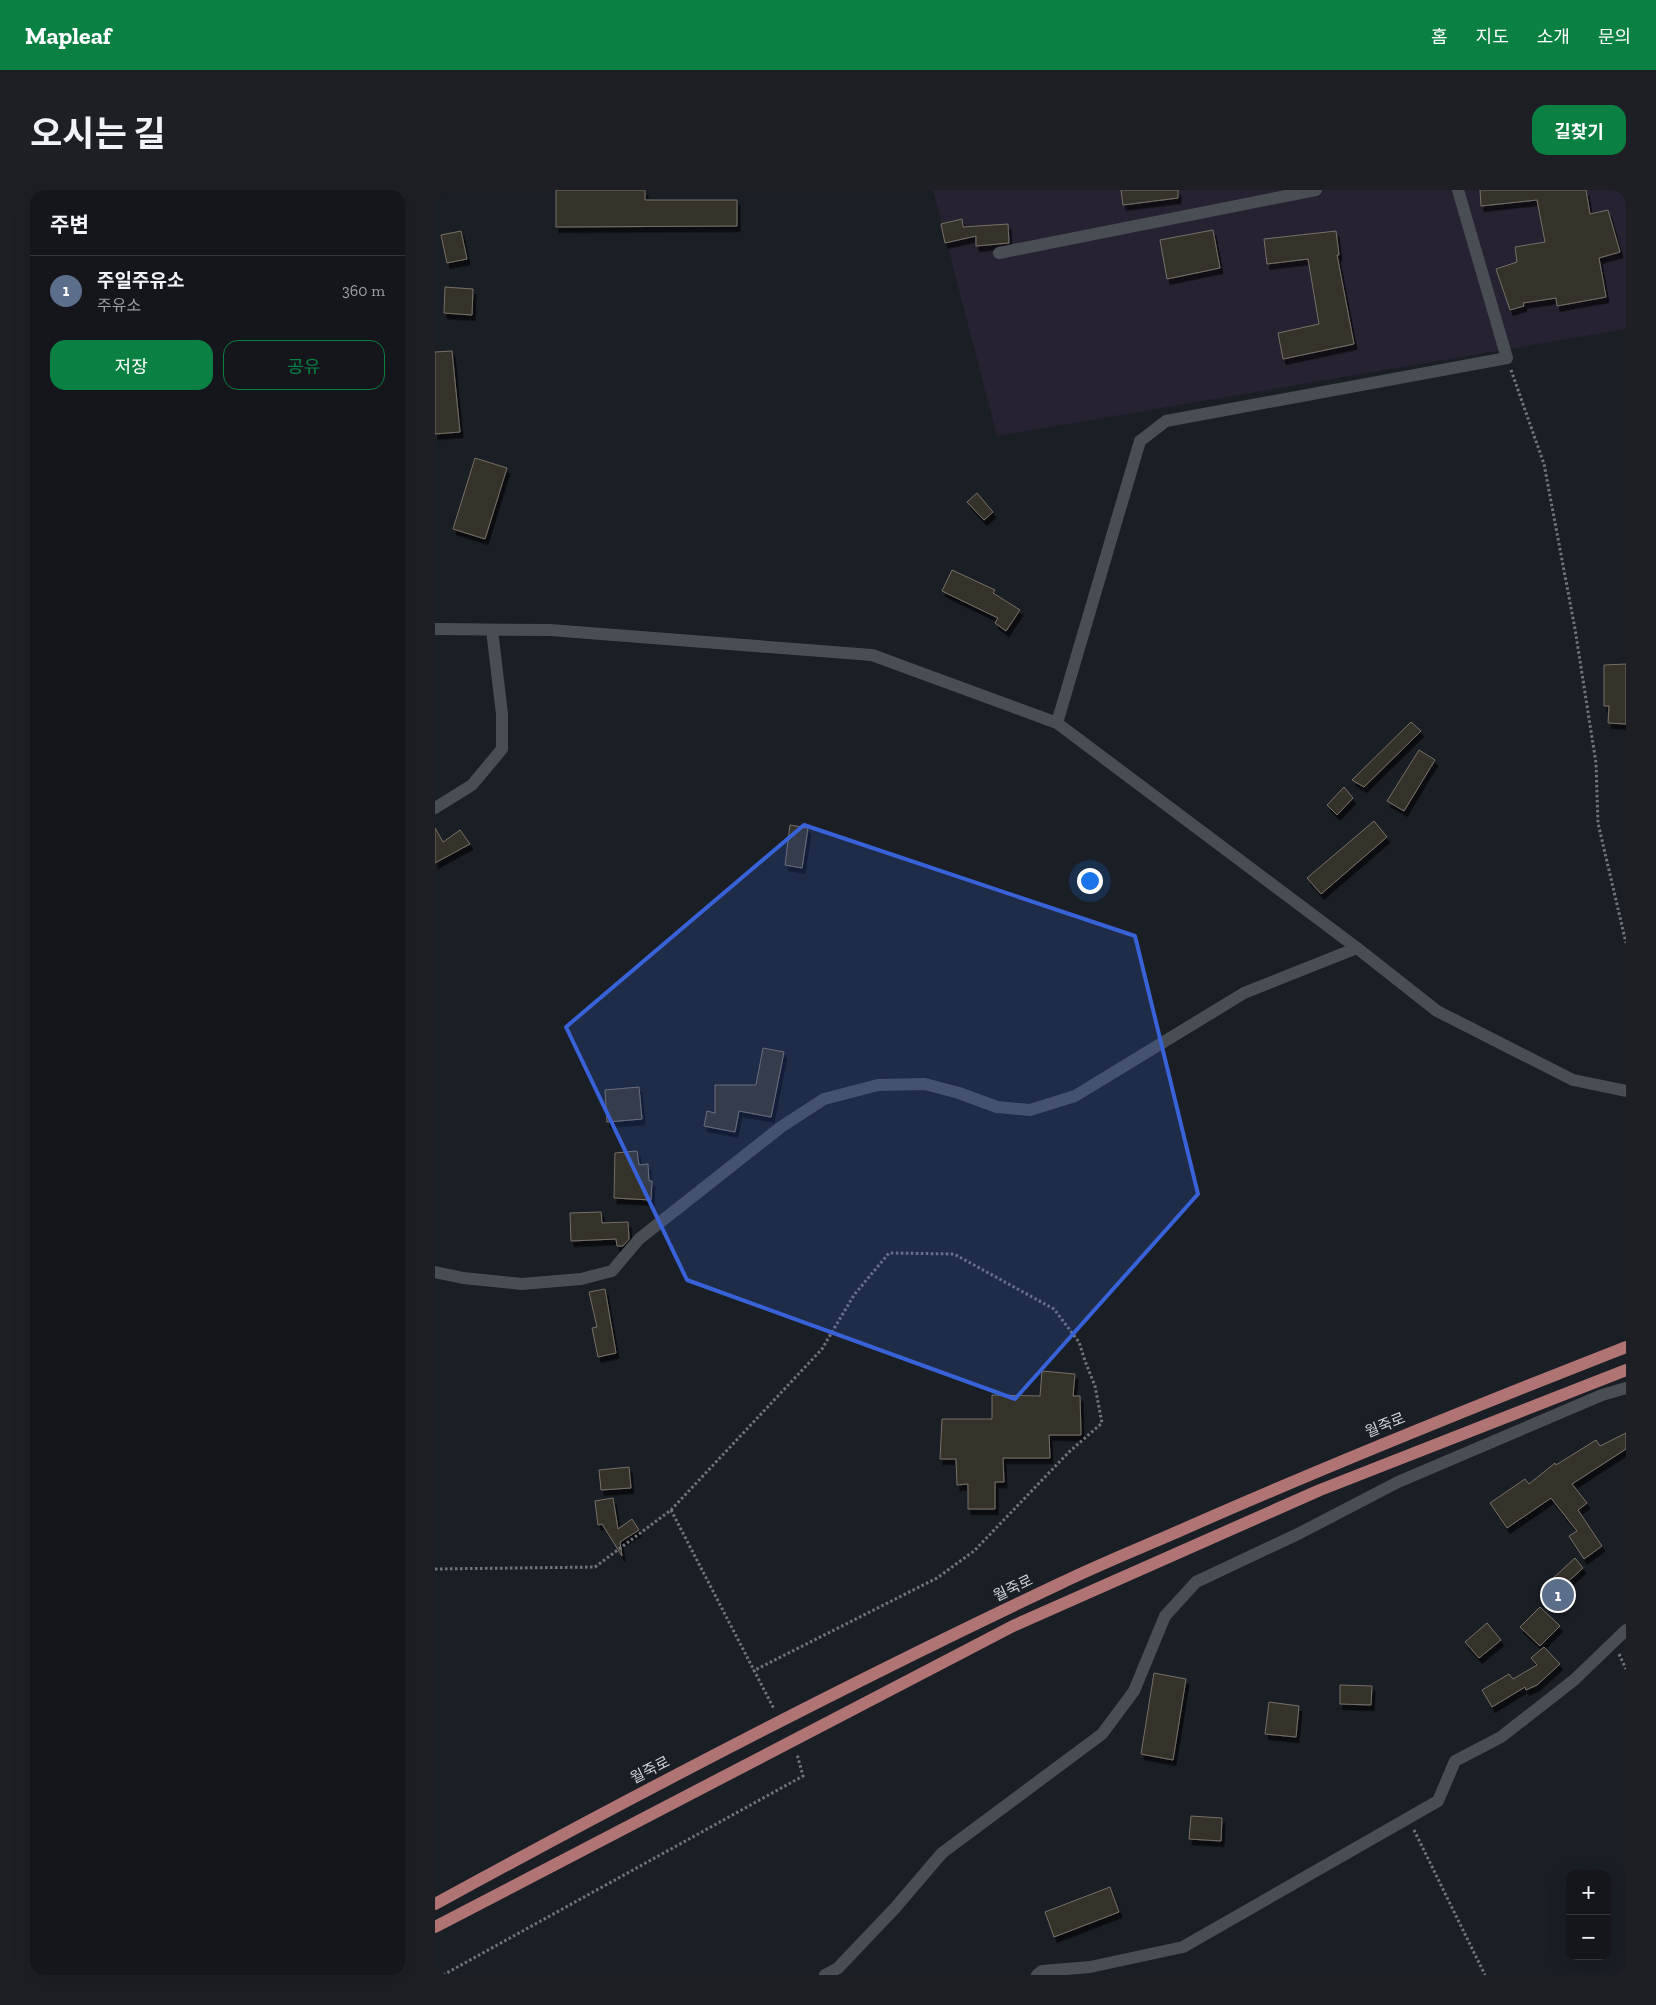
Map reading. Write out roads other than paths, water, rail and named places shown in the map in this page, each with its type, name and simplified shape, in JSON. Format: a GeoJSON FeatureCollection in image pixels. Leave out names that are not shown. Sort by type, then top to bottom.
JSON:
{"type":"FeatureCollection","features":[{"type":"Feature","properties":{"kind":"main road","name":"월죽로"},"geometry":{"type":"LineString","coordinates":[[435,1904],[588,1821],[828,1696],[1061,1583],[1304,1476],[1626,1347]]}},
{"type":"Feature","properties":{"kind":"main road"},"geometry":{"type":"LineString","coordinates":[[435,1927],[1013,1626],[1320,1490],[1626,1370]]}},
{"type":"Feature","properties":{"kind":"street"},"geometry":{"type":"LineString","coordinates":[[999,253],[1316,190]]}},
{"type":"Feature","properties":{"kind":"street"},"geometry":{"type":"LineString","coordinates":[[1057,723],[1140,440],[1166,421],[1507,358],[1458,190]]}},
{"type":"Feature","properties":{"kind":"street"},"geometry":{"type":"LineString","coordinates":[[435,629],[549,630],[871,655],[1057,723],[1357,948],[1437,1011],[1573,1080],[1626,1091]]}},
{"type":"Feature","properties":{"kind":"street"},"geometry":{"type":"LineString","coordinates":[[435,808],[472,784],[502,749],[502,714],[492,630]]}},
{"type":"Feature","properties":{"kind":"street"},"geometry":{"type":"LineString","coordinates":[[435,1272],[463,1278],[522,1284],[581,1279],[612,1271],[639,1238],[781,1127],[824,1099],[878,1085],[925,1084],[959,1093],[997,1107],[1030,1110],[1075,1096],[1244,993],[1357,948]]}},
{"type":"Feature","properties":{"kind":"street"},"geometry":{"type":"LineString","coordinates":[[825,1975],[838,1968],[895,1908],[942,1852],[1102,1734],[1134,1691],[1165,1616],[1196,1582],[1298,1534],[1398,1482],[1602,1395],[1626,1388]]}},
{"type":"Feature","properties":{"kind":"street"},"geometry":{"type":"LineString","coordinates":[[1037,1975],[1041,1970],[1090,1967],[1183,1947],[1438,1802],[1455,1761],[1501,1737],[1574,1680],[1626,1630]]}},
{"type":"Feature","properties":{"kind":"place","name":"주일주유소"},"geometry":{"type":"Point","coordinates":[1558,1595]}}]}
